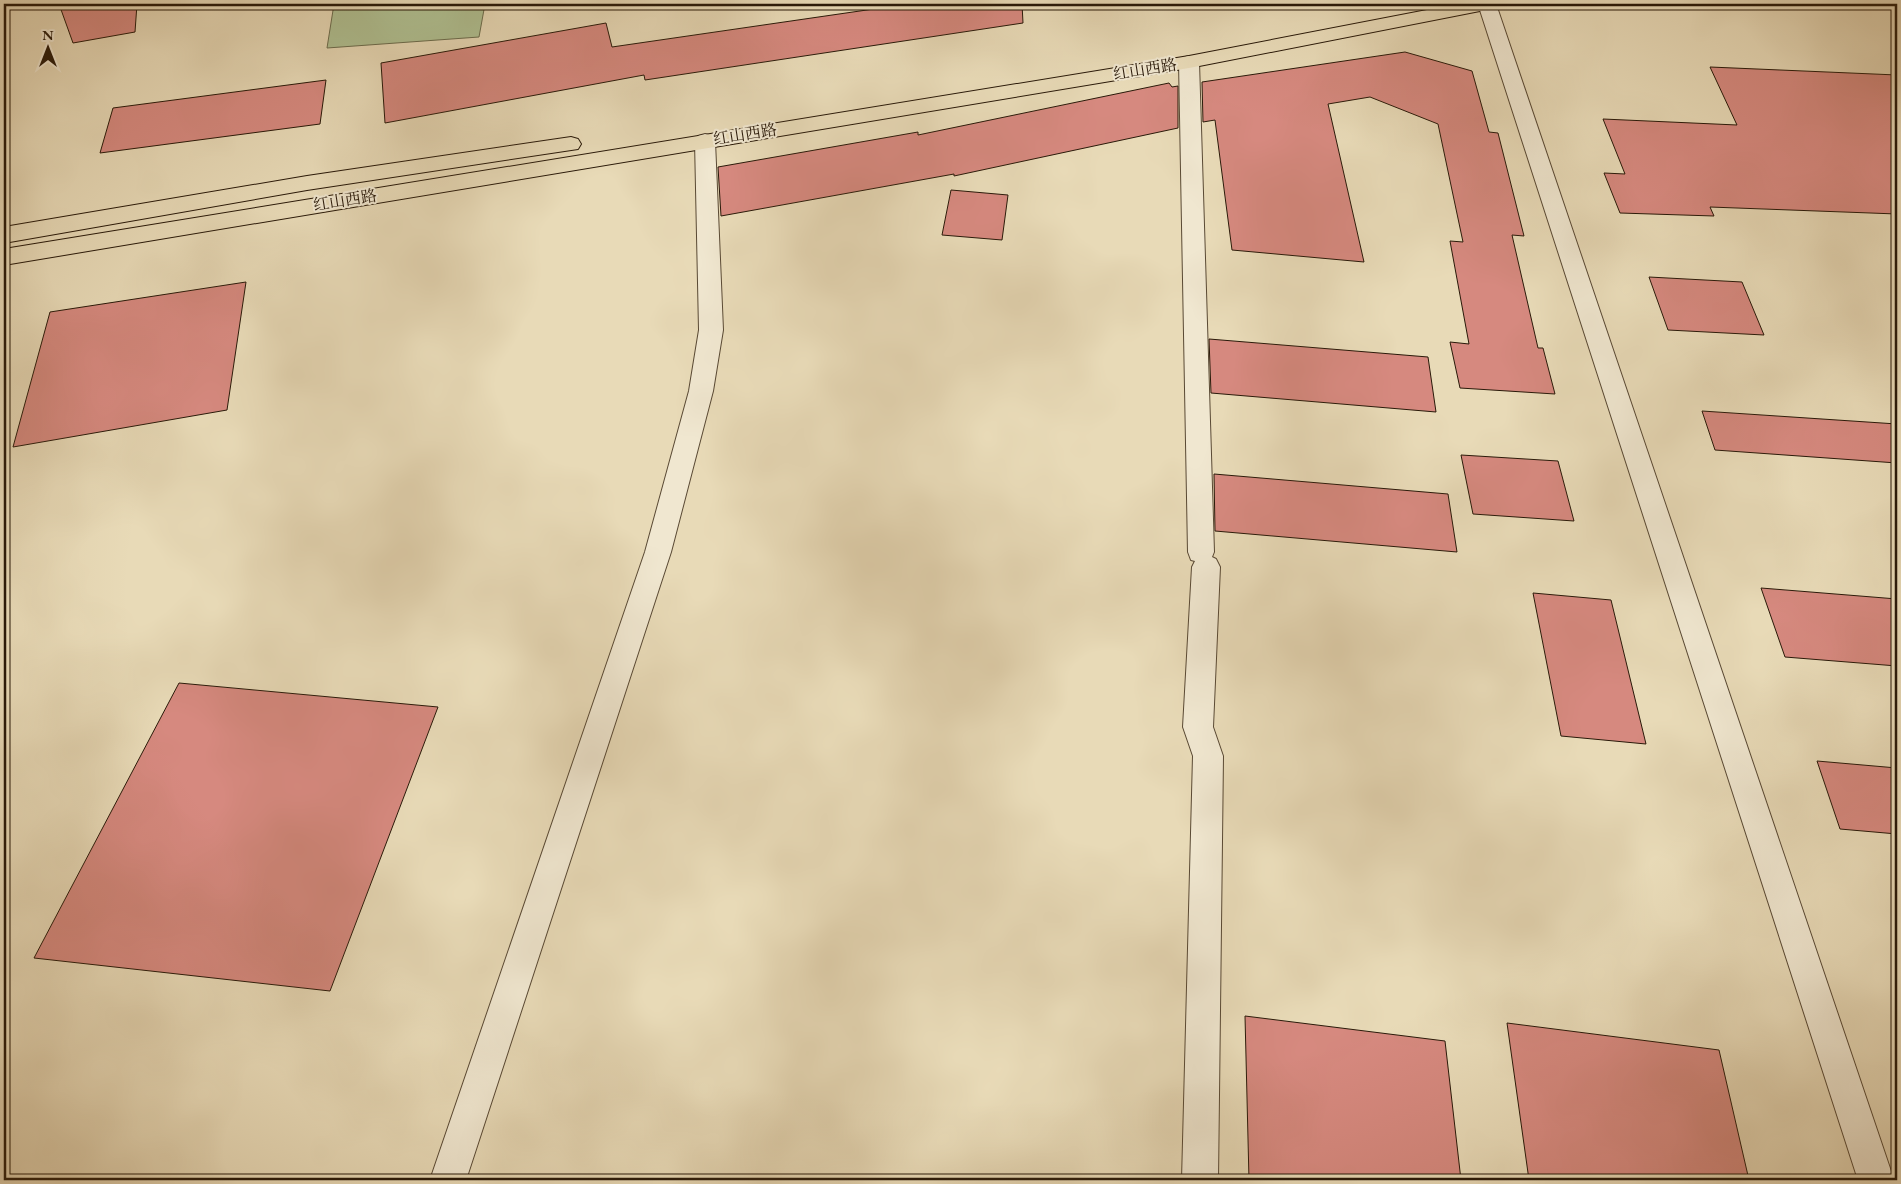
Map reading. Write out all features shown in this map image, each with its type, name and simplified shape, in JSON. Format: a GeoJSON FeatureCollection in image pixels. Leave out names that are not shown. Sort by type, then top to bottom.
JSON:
{"type":"FeatureCollection","features":[{"type":"Feature","properties":{"kind":"main road","name":"红山西路"},"geometry":{"type":"LineString","coordinates":[[4,235],[307,183],[593,141],[1178,47],[1406,4]]}},
{"type":"Feature","properties":{"kind":"main road","name":"红山西路"},"geometry":{"type":"LineString","coordinates":[[4,258],[1189,62],[1486,4]]}},
{"type":"Feature","properties":{"kind":"street"},"geometry":{"type":"LineString","coordinates":[[1486,4],[1876,1180]]}},
{"type":"Feature","properties":{"kind":"street"},"geometry":{"type":"LineString","coordinates":[[1189,62],[1204,560],[1198,726],[1208,756],[1200,1180]]}},
{"type":"Feature","properties":{"kind":"street"},"geometry":{"type":"LineString","coordinates":[[448,1180],[658,552],[701,391],[711,330],[706,141]]}},
{"type":"Feature","properties":{"kind":"green space"},"geometry":{"type":"Polygon","coordinates":[[[334,4],[485,4],[479,37],[327,48],[334,4]]]}},
{"type":"Feature","properties":{"kind":"building"},"geometry":{"type":"Polygon","coordinates":[[[59,4],[137,4],[135,32],[73,43],[59,4]]]}},
{"type":"Feature","properties":{"kind":"building"},"geometry":{"type":"Polygon","coordinates":[[[908,4],[1022,4],[1023,23],[645,80],[644,75],[385,123],[381,63],[606,23],[612,47],[908,4]]]}},
{"type":"Feature","properties":{"kind":"building"},"geometry":{"type":"Polygon","coordinates":[[[1405,52],[1472,71],[1489,132],[1498,133],[1524,236],[1512,235],[1538,348],[1543,348],[1555,394],[1460,388],[1450,342],[1469,344],[1450,241],[1463,242],[1438,124],[1370,97],[1328,104],[1364,262],[1232,250],[1215,120],[1203,122],[1202,82],[1405,52]]]}},
{"type":"Feature","properties":{"kind":"building"},"geometry":{"type":"Polygon","coordinates":[[[1710,67],[1897,75],[1897,214],[1710,207],[1714,216],[1620,213],[1604,173],[1625,174],[1603,119],[1737,125],[1710,67]]]}},
{"type":"Feature","properties":{"kind":"building"},"geometry":{"type":"Polygon","coordinates":[[[326,80],[320,124],[100,153],[113,108],[326,80]]]}},
{"type":"Feature","properties":{"kind":"building"},"geometry":{"type":"Polygon","coordinates":[[[1169,83],[1172,87],[1178,86],[1178,128],[954,176],[954,174],[721,216],[718,167],[918,132],[918,135],[1169,83]]]}},
{"type":"Feature","properties":{"kind":"building"},"geometry":{"type":"Polygon","coordinates":[[[951,190],[1008,195],[1002,240],[942,235],[951,190]]]}},
{"type":"Feature","properties":{"kind":"building"},"geometry":{"type":"Polygon","coordinates":[[[1649,277],[1742,282],[1764,335],[1668,330],[1649,277]]]}},
{"type":"Feature","properties":{"kind":"building"},"geometry":{"type":"Polygon","coordinates":[[[246,282],[227,410],[13,447],[50,312],[246,282]]]}},
{"type":"Feature","properties":{"kind":"building"},"geometry":{"type":"Polygon","coordinates":[[[1209,339],[1428,357],[1436,412],[1211,393],[1209,339]]]}},
{"type":"Feature","properties":{"kind":"building"},"geometry":{"type":"Polygon","coordinates":[[[1702,411],[1897,424],[1897,463],[1715,450],[1702,411]]]}},
{"type":"Feature","properties":{"kind":"building"},"geometry":{"type":"Polygon","coordinates":[[[1461,455],[1558,461],[1574,521],[1473,514],[1461,455]]]}},
{"type":"Feature","properties":{"kind":"building"},"geometry":{"type":"Polygon","coordinates":[[[1214,474],[1448,494],[1457,552],[1215,531],[1214,474]]]}},
{"type":"Feature","properties":{"kind":"building"},"geometry":{"type":"Polygon","coordinates":[[[1761,588],[1897,599],[1897,666],[1785,657],[1761,588]]]}},
{"type":"Feature","properties":{"kind":"building"},"geometry":{"type":"Polygon","coordinates":[[[1533,593],[1611,600],[1646,744],[1561,736],[1533,593]]]}},
{"type":"Feature","properties":{"kind":"building"},"geometry":{"type":"Polygon","coordinates":[[[179,683],[438,707],[330,991],[34,958],[179,683]]]}},
{"type":"Feature","properties":{"kind":"building"},"geometry":{"type":"Polygon","coordinates":[[[1817,761],[1897,768],[1897,834],[1840,829],[1817,761]]]}},
{"type":"Feature","properties":{"kind":"building"},"geometry":{"type":"Polygon","coordinates":[[[1245,1016],[1445,1041],[1461,1180],[1249,1180],[1245,1016]]]}},
{"type":"Feature","properties":{"kind":"building"},"geometry":{"type":"Polygon","coordinates":[[[1507,1023],[1719,1050],[1749,1180],[1529,1180],[1507,1023]]]}}]}
